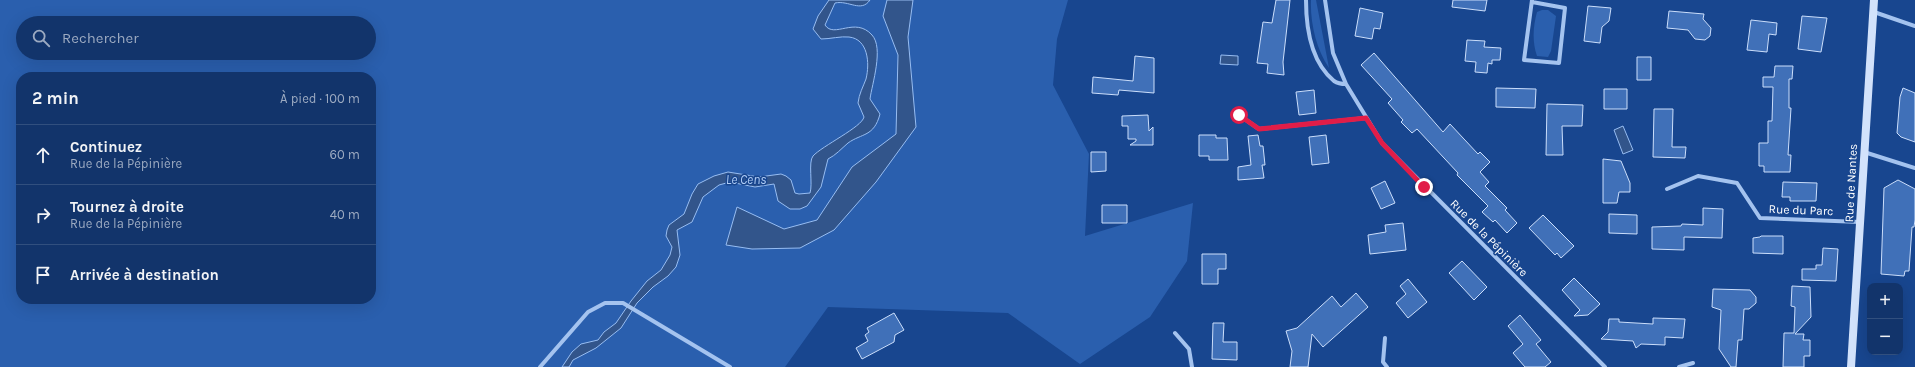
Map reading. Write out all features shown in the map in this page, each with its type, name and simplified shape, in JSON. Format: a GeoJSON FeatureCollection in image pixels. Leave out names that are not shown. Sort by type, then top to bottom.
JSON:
{"type":"FeatureCollection","features":[{"type":"Feature","properties":{"kind":"main road","name":"Rue de Nantes"},"geometry":{"type":"LineString","coordinates":[[1852,367],[1874,0]]}},
{"type":"Feature","properties":{"kind":"street"},"geometry":{"type":"LineString","coordinates":[[1306,0],[1306,12],[1311,46],[1323,68],[1335,82],[1346,84]]}},
{"type":"Feature","properties":{"kind":"street","name":"Rue de la Pépinière"},"geometry":{"type":"LineString","coordinates":[[1325,0],[1334,53],[1346,84],[1382,143],[1419,182],[1605,367]]}},
{"type":"Feature","properties":{"kind":"street"},"geometry":{"type":"LineString","coordinates":[[1532,1],[1565,8],[1560,63],[1524,60],[1532,1]]}},
{"type":"Feature","properties":{"kind":"street"},"geometry":{"type":"LineString","coordinates":[[1874,12],[1915,26]]}},
{"type":"Feature","properties":{"kind":"street"},"geometry":{"type":"LineString","coordinates":[[1239,115],[1259,129],[1366,118]]}},
{"type":"Feature","properties":{"kind":"street"},"geometry":{"type":"LineString","coordinates":[[1864,152],[1915,168]]}},
{"type":"Feature","properties":{"kind":"street","name":"Rue du Parc"},"geometry":{"type":"LineString","coordinates":[[1667,189],[1698,176],[1737,183],[1760,218],[1860,222]]}},
{"type":"Feature","properties":{"kind":"street"},"geometry":{"type":"LineString","coordinates":[[540,367],[588,312],[605,303],[623,303],[730,367]]}},
{"type":"Feature","properties":{"kind":"street"},"geometry":{"type":"LineString","coordinates":[[1175,333],[1189,349],[1192,367]]}},
{"type":"Feature","properties":{"kind":"street"},"geometry":{"type":"LineString","coordinates":[[1385,338],[1383,362],[1387,367]]}},
{"type":"Feature","properties":{"kind":"street"},"geometry":{"type":"LineString","coordinates":[[1679,367],[1693,363]]}},
{"type":"Feature","properties":{"kind":"shaded area"},"geometry":{"type":"Polygon","coordinates":[[[0,0],[1068,0],[1057,39],[1053,85],[1089,154],[1085,236],[1193,203],[1187,261],[1150,317],[1080,364],[1008,313],[828,307],[785,367],[0,367],[0,0]]]}},
{"type":"Feature","properties":{"kind":"shaded area"},"geometry":{"type":"Polygon","coordinates":[[[1311,0],[1316,0],[1329,68],[1324,61],[1317,44],[1313,26],[1311,0]]]}},
{"type":"Feature","properties":{"kind":"shaded area"},"geometry":{"type":"Polygon","coordinates":[[[1548,10],[1556,16],[1551,51],[1548,57],[1537,56],[1534,45],[1534,28],[1537,12],[1548,10]]]}},
{"type":"Feature","properties":{"kind":"water","name":"Le Cens"},"geometry":{"type":"Polygon","coordinates":[[[829,0],[870,0],[863,6],[835,3],[825,25],[829,29],[834,30],[859,27],[872,35],[875,41],[877,57],[870,99],[880,114],[874,127],[871,131],[848,143],[828,159],[821,187],[807,206],[800,209],[790,209],[778,201],[774,184],[755,187],[730,182],[719,185],[703,197],[692,222],[677,230],[680,255],[676,267],[637,303],[621,328],[596,348],[573,360],[569,367],[562,367],[572,352],[581,344],[598,340],[604,332],[616,323],[647,281],[661,270],[670,255],[672,247],[666,236],[669,225],[684,214],[692,194],[698,184],[714,176],[728,172],[759,177],[781,174],[791,180],[795,193],[810,193],[811,163],[813,156],[856,126],[864,117],[858,103],[866,79],[868,66],[864,47],[860,42],[849,37],[821,39],[813,29],[818,16],[829,0]]]}},
{"type":"Feature","properties":{"kind":"water"},"geometry":{"type":"Polygon","coordinates":[[[887,0],[913,0],[908,37],[916,127],[876,182],[834,230],[800,248],[752,249],[726,245],[737,207],[784,229],[817,220],[852,167],[896,134],[898,55],[883,16],[887,0]]]}},
{"type":"Feature","properties":{"kind":"water"},"geometry":{"type":"Polygon","coordinates":[[[1221,55],[1238,56],[1238,65],[1220,64],[1221,55]]]}},
{"type":"Feature","properties":{"kind":"water"},"geometry":{"type":"Polygon","coordinates":[[[1623,126],[1633,150],[1623,154],[1614,130],[1623,126]]]}},
{"type":"Feature","properties":{"kind":"building"},"geometry":{"type":"Polygon","coordinates":[[[1276,0],[1290,0],[1283,62],[1284,75],[1267,73],[1268,64],[1257,63],[1263,22],[1272,23],[1276,0]]]}},
{"type":"Feature","properties":{"kind":"building"},"geometry":{"type":"Polygon","coordinates":[[[1453,0],[1487,0],[1485,11],[1452,7],[1453,0]]]}},
{"type":"Feature","properties":{"kind":"building"},"geometry":{"type":"Polygon","coordinates":[[[1588,6],[1611,8],[1609,21],[1602,27],[1600,43],[1584,41],[1588,6]]]}},
{"type":"Feature","properties":{"kind":"building"},"geometry":{"type":"Polygon","coordinates":[[[1360,8],[1383,13],[1380,29],[1374,28],[1372,39],[1355,36],[1360,8]]]}},
{"type":"Feature","properties":{"kind":"building"},"geometry":{"type":"Polygon","coordinates":[[[1669,11],[1704,14],[1703,19],[1711,28],[1710,36],[1705,40],[1695,39],[1688,30],[1667,28],[1669,11]]]}},
{"type":"Feature","properties":{"kind":"building"},"geometry":{"type":"Polygon","coordinates":[[[1802,16],[1827,18],[1821,52],[1798,49],[1802,16]]]}},
{"type":"Feature","properties":{"kind":"building"},"geometry":{"type":"Polygon","coordinates":[[[1751,20],[1777,23],[1776,35],[1769,34],[1767,52],[1747,50],[1751,20]]]}},
{"type":"Feature","properties":{"kind":"building"},"geometry":{"type":"Polygon","coordinates":[[[1467,40],[1485,41],[1484,47],[1501,48],[1500,60],[1492,60],[1492,64],[1488,63],[1487,73],[1475,72],[1476,62],[1465,61],[1467,40]]]}},
{"type":"Feature","properties":{"kind":"building"},"geometry":{"type":"Polygon","coordinates":[[[1374,53],[1443,132],[1450,124],[1478,154],[1480,152],[1490,162],[1480,172],[1489,182],[1485,186],[1507,208],[1505,210],[1517,223],[1507,233],[1495,220],[1493,222],[1482,212],[1488,206],[1457,175],[1458,173],[1417,129],[1412,133],[1401,122],[1403,120],[1388,103],[1392,99],[1361,65],[1374,53]]]}},
{"type":"Feature","properties":{"kind":"building"},"geometry":{"type":"Polygon","coordinates":[[[1135,56],[1154,58],[1154,93],[1119,90],[1118,95],[1092,93],[1093,77],[1133,81],[1135,56]]]}},
{"type":"Feature","properties":{"kind":"building"},"geometry":{"type":"Polygon","coordinates":[[[1637,57],[1651,57],[1651,80],[1637,80],[1637,57]]]}},
{"type":"Feature","properties":{"kind":"building"},"geometry":{"type":"Polygon","coordinates":[[[1775,66],[1793,66],[1792,79],[1789,79],[1789,108],[1791,108],[1788,155],[1791,155],[1790,172],[1764,172],[1764,166],[1759,166],[1759,143],[1768,143],[1768,121],[1772,121],[1773,87],[1763,87],[1763,77],[1774,77],[1775,66]]]}},
{"type":"Feature","properties":{"kind":"building"},"geometry":{"type":"Polygon","coordinates":[[[1496,88],[1536,89],[1535,108],[1496,107],[1496,88]]]}},
{"type":"Feature","properties":{"kind":"building"},"geometry":{"type":"Polygon","coordinates":[[[1903,88],[1915,93],[1915,142],[1901,137],[1897,133],[1900,97],[1903,88]]]}},
{"type":"Feature","properties":{"kind":"building"},"geometry":{"type":"Polygon","coordinates":[[[1604,89],[1627,89],[1627,109],[1604,109],[1604,89]]]}},
{"type":"Feature","properties":{"kind":"building"},"geometry":{"type":"Polygon","coordinates":[[[1314,90],[1316,113],[1299,115],[1296,92],[1314,90]]]}},
{"type":"Feature","properties":{"kind":"building"},"geometry":{"type":"Polygon","coordinates":[[[1547,104],[1583,105],[1582,126],[1562,126],[1563,155],[1546,155],[1547,104]]]}},
{"type":"Feature","properties":{"kind":"building"},"geometry":{"type":"Polygon","coordinates":[[[1654,109],[1673,109],[1672,147],[1686,147],[1685,158],[1653,157],[1654,109]]]}},
{"type":"Feature","properties":{"kind":"building"},"geometry":{"type":"Polygon","coordinates":[[[1148,115],[1149,131],[1153,127],[1153,145],[1130,145],[1136,141],[1136,139],[1128,139],[1128,126],[1122,126],[1122,116],[1148,115]]]}},
{"type":"Feature","properties":{"kind":"building"},"geometry":{"type":"Polygon","coordinates":[[[1199,135],[1216,135],[1216,138],[1227,138],[1228,160],[1209,160],[1209,156],[1199,156],[1199,135]]]}},
{"type":"Feature","properties":{"kind":"building"},"geometry":{"type":"Polygon","coordinates":[[[1258,135],[1260,146],[1263,146],[1265,165],[1262,165],[1264,178],[1238,180],[1238,167],[1251,165],[1248,136],[1258,135]]]}},
{"type":"Feature","properties":{"kind":"building"},"geometry":{"type":"Polygon","coordinates":[[[1326,135],[1329,163],[1312,165],[1309,137],[1326,135]]]}},
{"type":"Feature","properties":{"kind":"building"},"geometry":{"type":"Polygon","coordinates":[[[1091,152],[1106,152],[1106,171],[1091,172],[1091,152]]]}},
{"type":"Feature","properties":{"kind":"building"},"geometry":{"type":"Polygon","coordinates":[[[1603,159],[1621,161],[1630,183],[1630,192],[1619,192],[1617,203],[1603,203],[1603,159]]]}},
{"type":"Feature","properties":{"kind":"building"},"geometry":{"type":"Polygon","coordinates":[[[1898,180],[1915,189],[1915,220],[1914,227],[1912,227],[1909,271],[1905,271],[1904,276],[1881,274],[1884,188],[1898,180]]]}},
{"type":"Feature","properties":{"kind":"building"},"geometry":{"type":"Polygon","coordinates":[[[1385,181],[1395,203],[1381,209],[1371,188],[1385,181]]]}},
{"type":"Feature","properties":{"kind":"building"},"geometry":{"type":"Polygon","coordinates":[[[1783,182],[1817,183],[1816,201],[1790,201],[1790,197],[1782,197],[1783,182]]]}},
{"type":"Feature","properties":{"kind":"building"},"geometry":{"type":"Polygon","coordinates":[[[1102,205],[1127,205],[1127,223],[1102,223],[1102,205]]]}},
{"type":"Feature","properties":{"kind":"building"},"geometry":{"type":"Polygon","coordinates":[[[1703,208],[1723,209],[1722,238],[1684,237],[1684,250],[1652,249],[1652,227],[1681,226],[1682,224],[1703,225],[1703,208]]]}},
{"type":"Feature","properties":{"kind":"building"},"geometry":{"type":"Polygon","coordinates":[[[1609,214],[1637,215],[1637,234],[1609,233],[1609,214]]]}},
{"type":"Feature","properties":{"kind":"building"},"geometry":{"type":"Polygon","coordinates":[[[1543,215],[1574,246],[1561,258],[1557,253],[1555,255],[1529,228],[1543,215]]]}},
{"type":"Feature","properties":{"kind":"building"},"geometry":{"type":"Polygon","coordinates":[[[1403,223],[1406,250],[1370,254],[1368,235],[1386,232],[1385,225],[1403,223]]]}},
{"type":"Feature","properties":{"kind":"building"},"geometry":{"type":"Polygon","coordinates":[[[1761,236],[1783,236],[1783,254],[1753,253],[1753,238],[1761,236]]]}},
{"type":"Feature","properties":{"kind":"building"},"geometry":{"type":"Polygon","coordinates":[[[1823,248],[1838,249],[1836,281],[1802,280],[1802,269],[1816,269],[1816,265],[1822,265],[1823,248]]]}},
{"type":"Feature","properties":{"kind":"building"},"geometry":{"type":"Polygon","coordinates":[[[1202,254],[1226,254],[1226,269],[1218,269],[1218,284],[1202,284],[1202,254]]]}},
{"type":"Feature","properties":{"kind":"building"},"geometry":{"type":"Polygon","coordinates":[[[1462,261],[1487,287],[1474,300],[1449,273],[1462,261]]]}},
{"type":"Feature","properties":{"kind":"building"},"geometry":{"type":"Polygon","coordinates":[[[1574,278],[1600,304],[1588,315],[1574,316],[1580,310],[1562,290],[1574,278]]]}},
{"type":"Feature","properties":{"kind":"building"},"geometry":{"type":"Polygon","coordinates":[[[1408,279],[1427,302],[1408,318],[1396,303],[1406,294],[1400,286],[1408,279]]]}},
{"type":"Feature","properties":{"kind":"building"},"geometry":{"type":"Polygon","coordinates":[[[1792,286],[1810,287],[1811,317],[1795,334],[1804,334],[1803,340],[1810,340],[1810,356],[1804,356],[1804,367],[1783,367],[1784,333],[1794,333],[1795,307],[1791,306],[1792,286]]]}},
{"type":"Feature","properties":{"kind":"building"},"geometry":{"type":"Polygon","coordinates":[[[1713,289],[1750,290],[1756,297],[1756,303],[1749,309],[1744,309],[1742,340],[1738,340],[1736,367],[1731,367],[1719,349],[1721,310],[1712,307],[1713,289]]]}},
{"type":"Feature","properties":{"kind":"building"},"geometry":{"type":"Polygon","coordinates":[[[1356,293],[1368,307],[1323,347],[1312,334],[1308,367],[1290,367],[1292,351],[1286,331],[1297,328],[1332,296],[1341,307],[1356,293]]]}},
{"type":"Feature","properties":{"kind":"building"},"geometry":{"type":"Polygon","coordinates":[[[894,313],[904,330],[895,335],[894,342],[862,359],[856,348],[868,341],[865,335],[869,332],[867,328],[894,313]]]}},
{"type":"Feature","properties":{"kind":"building"},"geometry":{"type":"Polygon","coordinates":[[[1520,315],[1541,340],[1536,344],[1551,362],[1545,367],[1525,367],[1513,353],[1523,344],[1508,326],[1520,315]]]}},
{"type":"Feature","properties":{"kind":"building"},"geometry":{"type":"Polygon","coordinates":[[[1653,318],[1685,319],[1683,338],[1665,337],[1665,345],[1641,344],[1636,348],[1633,341],[1601,339],[1608,332],[1609,319],[1619,319],[1619,322],[1653,324],[1653,318]]]}},
{"type":"Feature","properties":{"kind":"building"},"geometry":{"type":"Polygon","coordinates":[[[1213,323],[1224,323],[1223,342],[1237,342],[1237,360],[1212,359],[1213,323]]]}},
{"type":"Feature","properties":{"kind":"route"},"geometry":{"type":"LineString","coordinates":[[1239,115],[1259,129],[1366,118],[1382,143],[1424,187]]}}]}
